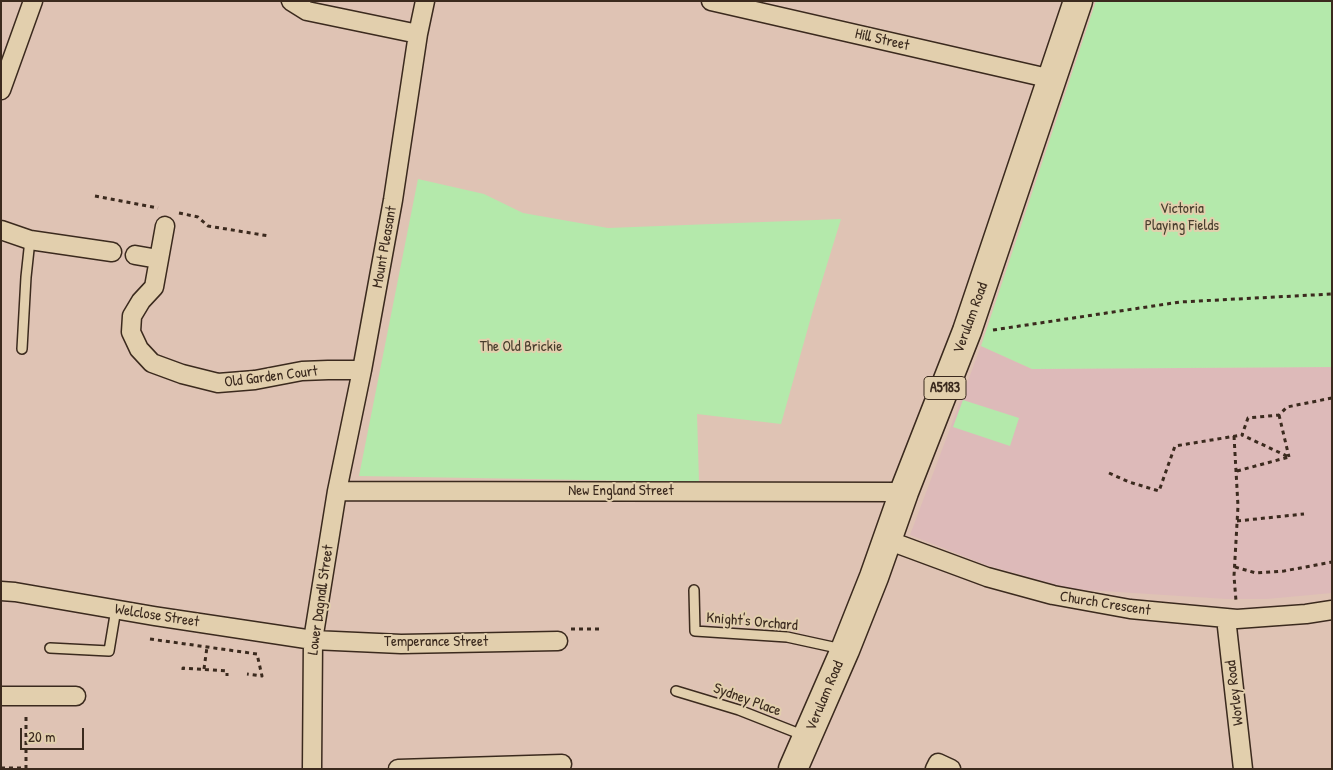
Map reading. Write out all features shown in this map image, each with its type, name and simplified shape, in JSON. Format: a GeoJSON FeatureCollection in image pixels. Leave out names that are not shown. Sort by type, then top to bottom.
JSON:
{"type":"FeatureCollection","features":[{"type":"Feature","properties":{"kind":"main road","name":"Verulam Road"},"geometry":{"type":"LineString","coordinates":[[793,769],[845,650],[967,331],[1078,1]]}},
{"type":"Feature","properties":{"kind":"street"},"geometry":{"type":"LineString","coordinates":[[1,90],[33,1]]}},
{"type":"Feature","properties":{"kind":"street"},"geometry":{"type":"LineString","coordinates":[[291,1],[307,11],[418,34]]}},
{"type":"Feature","properties":{"kind":"street","name":"Mount Pleasant"},"geometry":{"type":"LineString","coordinates":[[337,491],[362,370],[395,190],[418,34],[425,1]]}},
{"type":"Feature","properties":{"kind":"street","name":"Hill Street"},"geometry":{"type":"LineString","coordinates":[[712,1],[1052,79]]}},
{"type":"Feature","properties":{"kind":"street","name":"Old Garden Court"},"geometry":{"type":"LineString","coordinates":[[165,226],[154,288],[141,301],[132,316],[131,332],[139,349],[152,363],[218,384],[302,372],[362,370]]}},
{"type":"Feature","properties":{"kind":"street"},"geometry":{"type":"LineString","coordinates":[[1,230],[30,240],[112,252]]}},
{"type":"Feature","properties":{"kind":"street"},"geometry":{"type":"LineString","coordinates":[[135,255],[158,259]]}},
{"type":"Feature","properties":{"kind":"street","name":"New England Street"},"geometry":{"type":"LineString","coordinates":[[337,491],[904,492]]}},
{"type":"Feature","properties":{"kind":"street","name":"Lower Dagnall Street"},"geometry":{"type":"LineString","coordinates":[[312,769],[313,640],[337,491]]}},
{"type":"Feature","properties":{"kind":"street","name":"Church Crescent"},"geometry":{"type":"LineString","coordinates":[[887,540],[987,577],[1053,595],[1130,609],[1232,618],[1306,614],[1332,610]]}},
{"type":"Feature","properties":{"kind":"street","name":"Welclose Street"},"geometry":{"type":"LineString","coordinates":[[1,591],[313,640]]}},
{"type":"Feature","properties":{"kind":"street","name":"Worley Road"},"geometry":{"type":"LineString","coordinates":[[1232,618],[1243,769]]}},
{"type":"Feature","properties":{"kind":"street","name":"Temperance Street"},"geometry":{"type":"LineString","coordinates":[[313,640],[400,644],[558,641]]}},
{"type":"Feature","properties":{"kind":"street"},"geometry":{"type":"LineString","coordinates":[[1,696],[76,696]]}},
{"type":"Feature","properties":{"kind":"street"},"geometry":{"type":"LineString","coordinates":[[936,769],[938,763],[951,769]]}},
{"type":"Feature","properties":{"kind":"street"},"geometry":{"type":"LineString","coordinates":[[398,769],[562,764]]}},
{"type":"Feature","properties":{"kind":"lane"},"geometry":{"type":"LineString","coordinates":[[22,349],[30,240]]}},
{"type":"Feature","properties":{"kind":"lane","name":"Knight's Orchard"},"geometry":{"type":"LineString","coordinates":[[694,590],[695,631],[787,637],[845,650]]}},
{"type":"Feature","properties":{"kind":"lane"},"geometry":{"type":"LineString","coordinates":[[50,648],[109,651],[116,609]]}},
{"type":"Feature","properties":{"kind":"lane","name":"Sydney Place"},"geometry":{"type":"LineString","coordinates":[[676,690],[739,710],[808,737]]}},
{"type":"Feature","properties":{"kind":"path"},"geometry":{"type":"LineString","coordinates":[[967,331],[1005,330],[1180,302],[1332,294]]}},
{"type":"Feature","properties":{"kind":"path"},"geometry":{"type":"LineString","coordinates":[[1242,435],[1248,418],[1279,414],[1287,407],[1332,398]]}},
{"type":"Feature","properties":{"kind":"path"},"geometry":{"type":"LineString","coordinates":[[1279,414],[1289,457]]}},
{"type":"Feature","properties":{"kind":"path"},"geometry":{"type":"LineString","coordinates":[[1109,473],[1129,482],[1159,490],[1175,446],[1242,435],[1289,457]]}},
{"type":"Feature","properties":{"kind":"path"},"geometry":{"type":"LineString","coordinates":[[1232,618],[1237,521],[1237,471],[1234,436]]}},
{"type":"Feature","properties":{"kind":"path"},"geometry":{"type":"LineString","coordinates":[[1237,471],[1289,457]]}},
{"type":"Feature","properties":{"kind":"path"},"geometry":{"type":"LineString","coordinates":[[1237,521],[1304,514]]}},
{"type":"Feature","properties":{"kind":"path"},"geometry":{"type":"LineString","coordinates":[[1235,567],[1256,573],[1284,571],[1332,562]]}},
{"type":"Feature","properties":{"kind":"path"},"geometry":{"type":"LineString","coordinates":[[558,641],[568,629],[603,629]]}},
{"type":"Feature","properties":{"kind":"path"},"geometry":{"type":"LineString","coordinates":[[150,639],[258,654],[262,676],[247,674]]}},
{"type":"Feature","properties":{"kind":"path"},"geometry":{"type":"LineString","coordinates":[[204,669],[207,647]]}},
{"type":"Feature","properties":{"kind":"path"},"geometry":{"type":"LineString","coordinates":[[183,670],[183,668],[227,670],[227,676]]}},
{"type":"Feature","properties":{"kind":"path"},"geometry":{"type":"LineString","coordinates":[[1,768],[26,768],[25,695]]}},
{"type":"Feature","properties":{"kind":"shaded area"},"geometry":{"type":"Polygon","coordinates":[[[981,346],[1032,369],[1332,367],[1332,593],[1267,599],[1226,599],[1071,589],[986,565],[910,535],[981,346]]]}},
{"type":"Feature","properties":{"kind":"green space","name":"Victoria Playing Fields"},"geometry":{"type":"Polygon","coordinates":[[[1096,1],[1332,1],[1332,367],[1032,369],[981,346],[1096,1]]]}},
{"type":"Feature","properties":{"kind":"green space","name":"The Old Brickie"},"geometry":{"type":"Polygon","coordinates":[[[418,179],[484,194],[523,213],[608,228],[841,219],[781,424],[697,414],[699,482],[359,476],[418,179]]]}},
{"type":"Feature","properties":{"kind":"green space"},"geometry":{"type":"Polygon","coordinates":[[[963,400],[1019,418],[1010,446],[953,427],[963,400]]]}}]}
